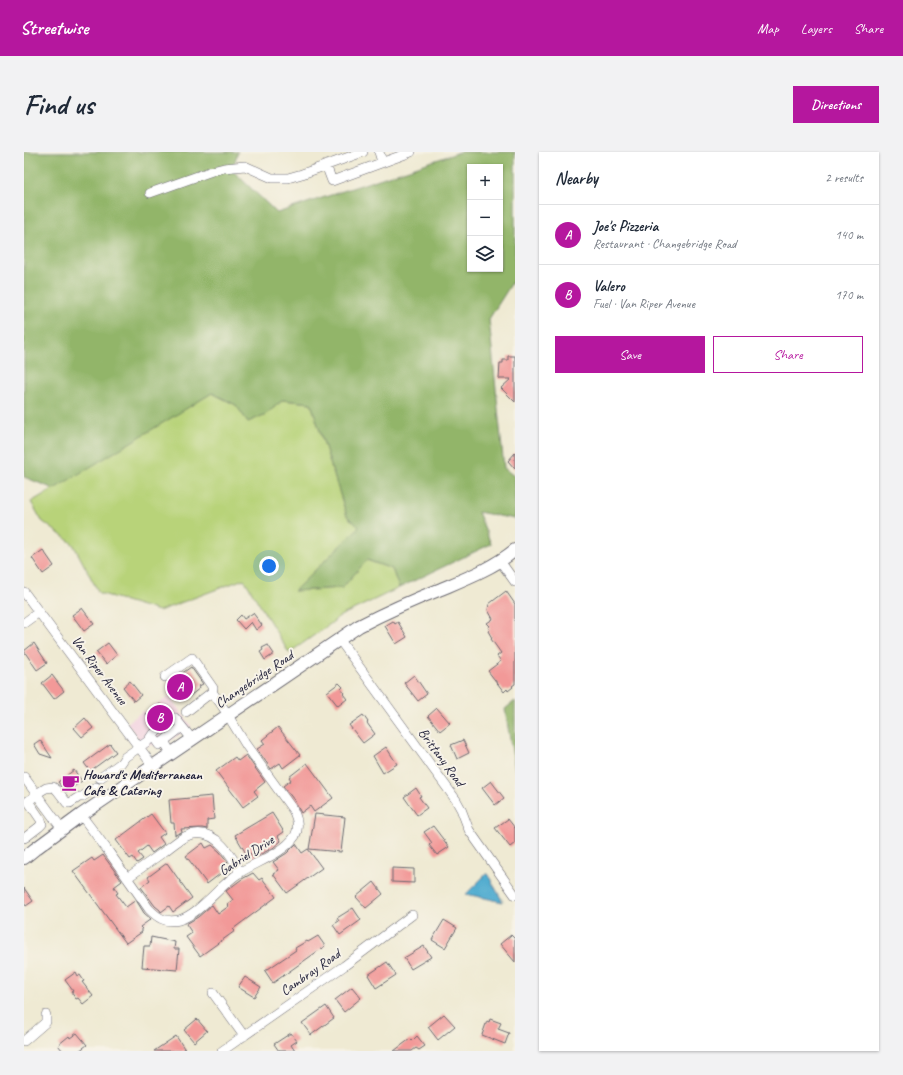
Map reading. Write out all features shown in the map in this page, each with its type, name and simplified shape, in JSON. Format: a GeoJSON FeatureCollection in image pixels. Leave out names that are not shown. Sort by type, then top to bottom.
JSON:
{"type":"FeatureCollection","features":[{"type":"Feature","properties":{"kind":"main road","name":"Changebridge Road"},"geometry":{"type":"LineString","coordinates":[[24,858],[62,829],[171,753],[359,626],[381,614],[461,581],[500,561],[515,550]]}},
{"type":"Feature","properties":{"kind":"street"},"geometry":{"type":"LineString","coordinates":[[150,194],[224,168],[245,166],[272,178],[280,179],[302,174],[363,152]]}},
{"type":"Feature","properties":{"kind":"street"},"geometry":{"type":"LineString","coordinates":[[379,152],[382,162]]}},
{"type":"Feature","properties":{"kind":"street"},"geometry":{"type":"LineString","coordinates":[[326,165],[332,181],[411,152]]}},
{"type":"Feature","properties":{"kind":"street"},"geometry":{"type":"LineString","coordinates":[[500,561],[515,582]]}},
{"type":"Feature","properties":{"kind":"street","name":"Van Riper Avenue"},"geometry":{"type":"LineString","coordinates":[[24,592],[153,766]]}},
{"type":"Feature","properties":{"kind":"street"},"geometry":{"type":"LineString","coordinates":[[24,623],[39,612]]}},
{"type":"Feature","properties":{"kind":"street","name":"Brittany Road"},"geometry":{"type":"LineString","coordinates":[[339,639],[456,800],[469,830],[515,895]]}},
{"type":"Feature","properties":{"kind":"street","name":"Gabriel Drive"},"geometry":{"type":"LineString","coordinates":[[82,798],[86,812],[127,878],[155,915],[169,921],[188,916],[240,873],[272,856],[285,846],[296,834],[298,824],[293,810],[246,745],[212,692],[214,688],[192,658],[165,677]]}},
{"type":"Feature","properties":{"kind":"street"},"geometry":{"type":"LineString","coordinates":[[186,712],[212,692]]}},
{"type":"Feature","properties":{"kind":"street"},"geometry":{"type":"LineString","coordinates":[[100,778],[121,763],[125,757],[140,748],[152,735],[175,718],[192,739]]}},
{"type":"Feature","properties":{"kind":"street"},"geometry":{"type":"LineString","coordinates":[[152,735],[159,744],[182,727]]}},
{"type":"Feature","properties":{"kind":"street"},"geometry":{"type":"LineString","coordinates":[[164,741],[171,753]]}},
{"type":"Feature","properties":{"kind":"street"},"geometry":{"type":"LineString","coordinates":[[24,777],[62,829]]}},
{"type":"Feature","properties":{"kind":"street"},"geometry":{"type":"LineString","coordinates":[[24,838],[39,828],[42,824],[41,820],[26,801],[46,788],[53,787],[67,803],[70,803],[79,797],[82,798],[96,787]]}},
{"type":"Feature","properties":{"kind":"street"},"geometry":{"type":"LineString","coordinates":[[127,878],[179,841],[189,835],[198,834],[213,838],[220,844],[233,859],[240,873]]}},
{"type":"Feature","properties":{"kind":"street","name":"Cambray Road"},"geometry":{"type":"LineString","coordinates":[[222,1051],[344,966],[412,915]]}},
{"type":"Feature","properties":{"kind":"street"},"geometry":{"type":"LineString","coordinates":[[213,993],[244,1036]]}},
{"type":"Feature","properties":{"kind":"street"},"geometry":{"type":"LineString","coordinates":[[24,1041],[46,1022],[46,1015]]}},
{"type":"Feature","properties":{"kind":"shaded area"},"geometry":{"type":"Polygon","coordinates":[[[169,696],[191,726],[163,746],[149,745],[145,748],[127,723],[143,711],[146,713],[169,696]]]}},
{"type":"Feature","properties":{"kind":"green space"},"geometry":{"type":"Polygon","coordinates":[[[24,152],[238,152],[232,170],[277,213],[460,152],[515,152],[515,278],[489,319],[504,468],[515,477],[515,519],[478,512],[491,544],[399,588],[392,569],[367,560],[342,588],[294,591],[359,527],[347,516],[311,403],[283,400],[266,414],[248,422],[236,405],[212,393],[54,489],[24,477],[24,152]]]}},
{"type":"Feature","properties":{"kind":"green space"},"geometry":{"type":"Polygon","coordinates":[[[212,393],[236,405],[248,422],[266,414],[283,400],[311,403],[347,516],[360,527],[294,591],[342,588],[366,560],[392,569],[399,588],[338,617],[289,653],[244,579],[159,611],[99,593],[73,544],[42,521],[31,502],[212,393]]]}},
{"type":"Feature","properties":{"kind":"green space"},"geometry":{"type":"Polygon","coordinates":[[[515,701],[515,770],[505,709],[515,701]]]}},
{"type":"Feature","properties":{"kind":"water"},"geometry":{"type":"Polygon","coordinates":[[[487,873],[503,902],[466,894],[487,873]]]}},
{"type":"Feature","properties":{"kind":"building"},"geometry":{"type":"Polygon","coordinates":[[[508,356],[515,356],[515,402],[501,388],[511,379],[499,379],[500,363],[503,363],[503,360],[508,360],[508,356]]]}},
{"type":"Feature","properties":{"kind":"building"},"geometry":{"type":"Polygon","coordinates":[[[515,453],[515,469],[508,461],[515,453]]]}},
{"type":"Feature","properties":{"kind":"building"},"geometry":{"type":"Polygon","coordinates":[[[43,550],[54,566],[43,574],[32,558],[43,550]]]}},
{"type":"Feature","properties":{"kind":"building"},"geometry":{"type":"Polygon","coordinates":[[[506,591],[515,604],[515,684],[508,691],[507,689],[504,692],[488,671],[501,661],[497,656],[501,653],[491,639],[492,638],[488,631],[490,630],[488,627],[490,626],[487,623],[493,619],[488,610],[489,604],[506,591]]]}},
{"type":"Feature","properties":{"kind":"building"},"geometry":{"type":"Polygon","coordinates":[[[82,608],[94,624],[84,631],[72,615],[82,608]]]}},
{"type":"Feature","properties":{"kind":"building"},"geometry":{"type":"Polygon","coordinates":[[[253,613],[262,625],[256,630],[251,622],[244,629],[236,620],[241,615],[244,619],[253,613]]]}},
{"type":"Feature","properties":{"kind":"building"},"geometry":{"type":"Polygon","coordinates":[[[393,621],[395,624],[398,622],[407,637],[396,644],[385,626],[393,621]]]}},
{"type":"Feature","properties":{"kind":"building"},"geometry":{"type":"Polygon","coordinates":[[[34,643],[47,663],[37,670],[24,651],[34,643]]]}},
{"type":"Feature","properties":{"kind":"building"},"geometry":{"type":"Polygon","coordinates":[[[108,643],[117,655],[106,664],[96,652],[108,643]]]}},
{"type":"Feature","properties":{"kind":"building"},"geometry":{"type":"Polygon","coordinates":[[[268,645],[274,654],[265,660],[260,652],[263,650],[262,648],[268,645]]]}},
{"type":"Feature","properties":{"kind":"building"},"geometry":{"type":"Polygon","coordinates":[[[191,667],[203,684],[186,699],[184,697],[179,701],[167,684],[191,667]]]}},
{"type":"Feature","properties":{"kind":"building"},"geometry":{"type":"Polygon","coordinates":[[[52,675],[64,691],[54,699],[42,683],[52,675]]]}},
{"type":"Feature","properties":{"kind":"building"},"geometry":{"type":"Polygon","coordinates":[[[414,675],[427,694],[418,701],[404,683],[414,675]]]}},
{"type":"Feature","properties":{"kind":"building"},"geometry":{"type":"Polygon","coordinates":[[[130,681],[141,695],[134,701],[123,687],[130,681]]]}},
{"type":"Feature","properties":{"kind":"building"},"geometry":{"type":"Polygon","coordinates":[[[339,683],[343,687],[341,689],[347,699],[338,706],[327,692],[339,683]]]}},
{"type":"Feature","properties":{"kind":"building"},"geometry":{"type":"Polygon","coordinates":[[[160,704],[169,715],[155,725],[146,714],[160,704]]]}},
{"type":"Feature","properties":{"kind":"building"},"geometry":{"type":"Polygon","coordinates":[[[437,708],[450,723],[440,731],[428,716],[437,708]]]}},
{"type":"Feature","properties":{"kind":"building"},"geometry":{"type":"Polygon","coordinates":[[[363,715],[375,734],[363,743],[349,725],[363,715]]]}},
{"type":"Feature","properties":{"kind":"building"},"geometry":{"type":"Polygon","coordinates":[[[85,718],[93,728],[82,737],[74,728],[85,718]]]}},
{"type":"Feature","properties":{"kind":"building"},"geometry":{"type":"Polygon","coordinates":[[[278,727],[300,755],[283,768],[280,763],[271,769],[257,749],[265,744],[262,740],[278,727]]]}},
{"type":"Feature","properties":{"kind":"building"},"geometry":{"type":"Polygon","coordinates":[[[40,740],[52,758],[40,754],[34,744],[40,740]]]}},
{"type":"Feature","properties":{"kind":"building"},"geometry":{"type":"Polygon","coordinates":[[[463,740],[469,753],[457,759],[451,745],[463,740]]]}},
{"type":"Feature","properties":{"kind":"building"},"geometry":{"type":"Polygon","coordinates":[[[110,744],[116,752],[90,771],[84,763],[110,744]]]}},
{"type":"Feature","properties":{"kind":"building"},"geometry":{"type":"Polygon","coordinates":[[[386,747],[397,764],[383,773],[373,756],[386,747]]]}},
{"type":"Feature","properties":{"kind":"building"},"geometry":{"type":"Polygon","coordinates":[[[246,755],[265,782],[254,791],[258,796],[243,807],[216,771],[235,757],[238,761],[246,755]]]}},
{"type":"Feature","properties":{"kind":"building"},"geometry":{"type":"Polygon","coordinates":[[[307,763],[333,798],[314,812],[310,806],[301,813],[294,800],[283,786],[291,780],[289,777],[307,763]]]}},
{"type":"Feature","properties":{"kind":"building","name":"Howard's Mediterranean Cafe & Catering"},"geometry":{"type":"Polygon","coordinates":[[[74,770],[82,781],[66,792],[58,782],[74,770]]]}},
{"type":"Feature","properties":{"kind":"building"},"geometry":{"type":"Polygon","coordinates":[[[491,781],[504,798],[495,805],[482,788],[491,781]]]}},
{"type":"Feature","properties":{"kind":"building"},"geometry":{"type":"Polygon","coordinates":[[[416,788],[421,796],[419,797],[427,808],[417,815],[404,797],[416,788]]]}},
{"type":"Feature","properties":{"kind":"building"},"geometry":{"type":"Polygon","coordinates":[[[212,796],[214,819],[207,820],[207,829],[181,829],[182,832],[175,835],[174,823],[171,823],[169,800],[212,796]]]}},
{"type":"Feature","properties":{"kind":"building"},"geometry":{"type":"Polygon","coordinates":[[[272,813],[284,832],[278,836],[281,841],[273,848],[253,858],[250,853],[247,855],[235,835],[272,813]]]}},
{"type":"Feature","properties":{"kind":"building"},"geometry":{"type":"Polygon","coordinates":[[[151,814],[165,833],[159,837],[164,844],[152,853],[147,846],[138,853],[143,859],[137,863],[133,857],[130,859],[116,840],[151,814]]]}},
{"type":"Feature","properties":{"kind":"building"},"geometry":{"type":"Polygon","coordinates":[[[315,814],[345,817],[341,852],[309,849],[315,814]]]}},
{"type":"Feature","properties":{"kind":"building"},"geometry":{"type":"Polygon","coordinates":[[[508,819],[515,828],[515,843],[510,847],[495,828],[508,819]]]}},
{"type":"Feature","properties":{"kind":"building"},"geometry":{"type":"Polygon","coordinates":[[[433,826],[449,847],[437,855],[429,845],[432,843],[424,832],[433,826]]]}},
{"type":"Feature","properties":{"kind":"building"},"geometry":{"type":"Polygon","coordinates":[[[203,843],[206,848],[212,845],[228,862],[221,867],[224,871],[207,884],[186,856],[203,843]]]}},
{"type":"Feature","properties":{"kind":"building"},"geometry":{"type":"Polygon","coordinates":[[[296,844],[302,853],[308,849],[322,868],[287,893],[273,874],[279,870],[273,862],[287,853],[296,844]]]}},
{"type":"Feature","properties":{"kind":"building"},"geometry":{"type":"Polygon","coordinates":[[[103,855],[122,881],[114,887],[118,893],[116,894],[126,907],[136,900],[144,913],[151,919],[140,927],[142,932],[126,943],[73,871],[92,858],[94,861],[103,855]]]}},
{"type":"Feature","properties":{"kind":"building"},"geometry":{"type":"Polygon","coordinates":[[[167,863],[192,898],[173,912],[169,906],[161,912],[141,887],[150,880],[148,877],[167,863]]]}},
{"type":"Feature","properties":{"kind":"building"},"geometry":{"type":"Polygon","coordinates":[[[392,868],[414,869],[414,883],[392,882],[392,868]]]}},
{"type":"Feature","properties":{"kind":"building"},"geometry":{"type":"Polygon","coordinates":[[[253,873],[259,880],[262,878],[276,897],[233,929],[235,931],[200,956],[186,937],[192,933],[186,924],[198,917],[212,905],[218,914],[229,906],[227,904],[233,900],[226,891],[253,873]]]}},
{"type":"Feature","properties":{"kind":"building"},"geometry":{"type":"Polygon","coordinates":[[[374,882],[383,894],[366,908],[356,897],[374,882]]]}},
{"type":"Feature","properties":{"kind":"building"},"geometry":{"type":"Polygon","coordinates":[[[24,888],[33,901],[26,906],[24,903],[24,888]]]}},
{"type":"Feature","properties":{"kind":"building"},"geometry":{"type":"Polygon","coordinates":[[[353,908],[361,920],[340,935],[333,925],[339,921],[337,918],[353,908]]]}},
{"type":"Feature","properties":{"kind":"building"},"geometry":{"type":"Polygon","coordinates":[[[444,920],[457,928],[445,948],[432,940],[444,920]]]}},
{"type":"Feature","properties":{"kind":"building"},"geometry":{"type":"Polygon","coordinates":[[[511,935],[515,939],[515,962],[500,944],[511,935]]]}},
{"type":"Feature","properties":{"kind":"building"},"geometry":{"type":"Polygon","coordinates":[[[318,936],[325,946],[273,983],[265,971],[296,950],[295,948],[318,936]]]}},
{"type":"Feature","properties":{"kind":"building"},"geometry":{"type":"Polygon","coordinates":[[[151,937],[175,942],[174,949],[179,949],[177,970],[142,967],[144,946],[150,946],[151,937]]]}},
{"type":"Feature","properties":{"kind":"building"},"geometry":{"type":"Polygon","coordinates":[[[424,946],[431,957],[411,969],[404,958],[424,946]]]}},
{"type":"Feature","properties":{"kind":"building"},"geometry":{"type":"Polygon","coordinates":[[[387,962],[396,975],[376,988],[368,975],[387,962]]]}},
{"type":"Feature","properties":{"kind":"building"},"geometry":{"type":"Polygon","coordinates":[[[76,972],[78,976],[80,975],[84,981],[82,982],[93,996],[83,1004],[78,998],[76,999],[71,992],[73,991],[65,980],[76,972]]]}},
{"type":"Feature","properties":{"kind":"building"},"geometry":{"type":"Polygon","coordinates":[[[245,977],[261,987],[254,997],[238,987],[245,977]]]}},
{"type":"Feature","properties":{"kind":"building"},"geometry":{"type":"Polygon","coordinates":[[[352,987],[361,998],[344,1012],[335,1000],[352,987]]]}},
{"type":"Feature","properties":{"kind":"building"},"geometry":{"type":"Polygon","coordinates":[[[326,1006],[334,1018],[311,1035],[302,1023],[326,1006]]]}},
{"type":"Feature","properties":{"kind":"building"},"geometry":{"type":"Polygon","coordinates":[[[444,1014],[455,1026],[438,1040],[428,1027],[444,1014]]]}},
{"type":"Feature","properties":{"kind":"building"},"geometry":{"type":"Polygon","coordinates":[[[197,1019],[207,1031],[194,1042],[184,1030],[197,1019]]]}},
{"type":"Feature","properties":{"kind":"building"},"geometry":{"type":"Polygon","coordinates":[[[490,1019],[501,1023],[498,1029],[509,1033],[505,1044],[482,1035],[487,1021],[489,1022],[490,1019]]]}},
{"type":"Feature","properties":{"kind":"building"},"geometry":{"type":"Polygon","coordinates":[[[77,1033],[87,1045],[79,1051],[63,1051],[58,1045],[69,1036],[70,1038],[77,1033]]]}},
{"type":"Feature","properties":{"kind":"building"},"geometry":{"type":"Polygon","coordinates":[[[291,1033],[297,1041],[291,1045],[295,1051],[279,1051],[274,1044],[291,1033]]]}},
{"type":"Feature","properties":{"kind":"building"},"geometry":{"type":"Polygon","coordinates":[[[176,1036],[186,1051],[154,1051],[176,1036]]]}},
{"type":"Feature","properties":{"kind":"building"},"geometry":{"type":"Polygon","coordinates":[[[417,1036],[425,1046],[419,1050],[416,1048],[412,1051],[394,1051],[410,1039],[412,1041],[417,1036]]]}},
{"type":"Feature","properties":{"kind":"place","name":"Joe's Pizzeria"},"geometry":{"type":"Point","coordinates":[180,687]}},
{"type":"Feature","properties":{"kind":"place","name":"Valero"},"geometry":{"type":"Point","coordinates":[160,718]}},
{"type":"Feature","properties":{"kind":"place","name":"Howard's Mediterranean Cafe & Catering"},"geometry":{"type":"Point","coordinates":[70,782]}}]}
